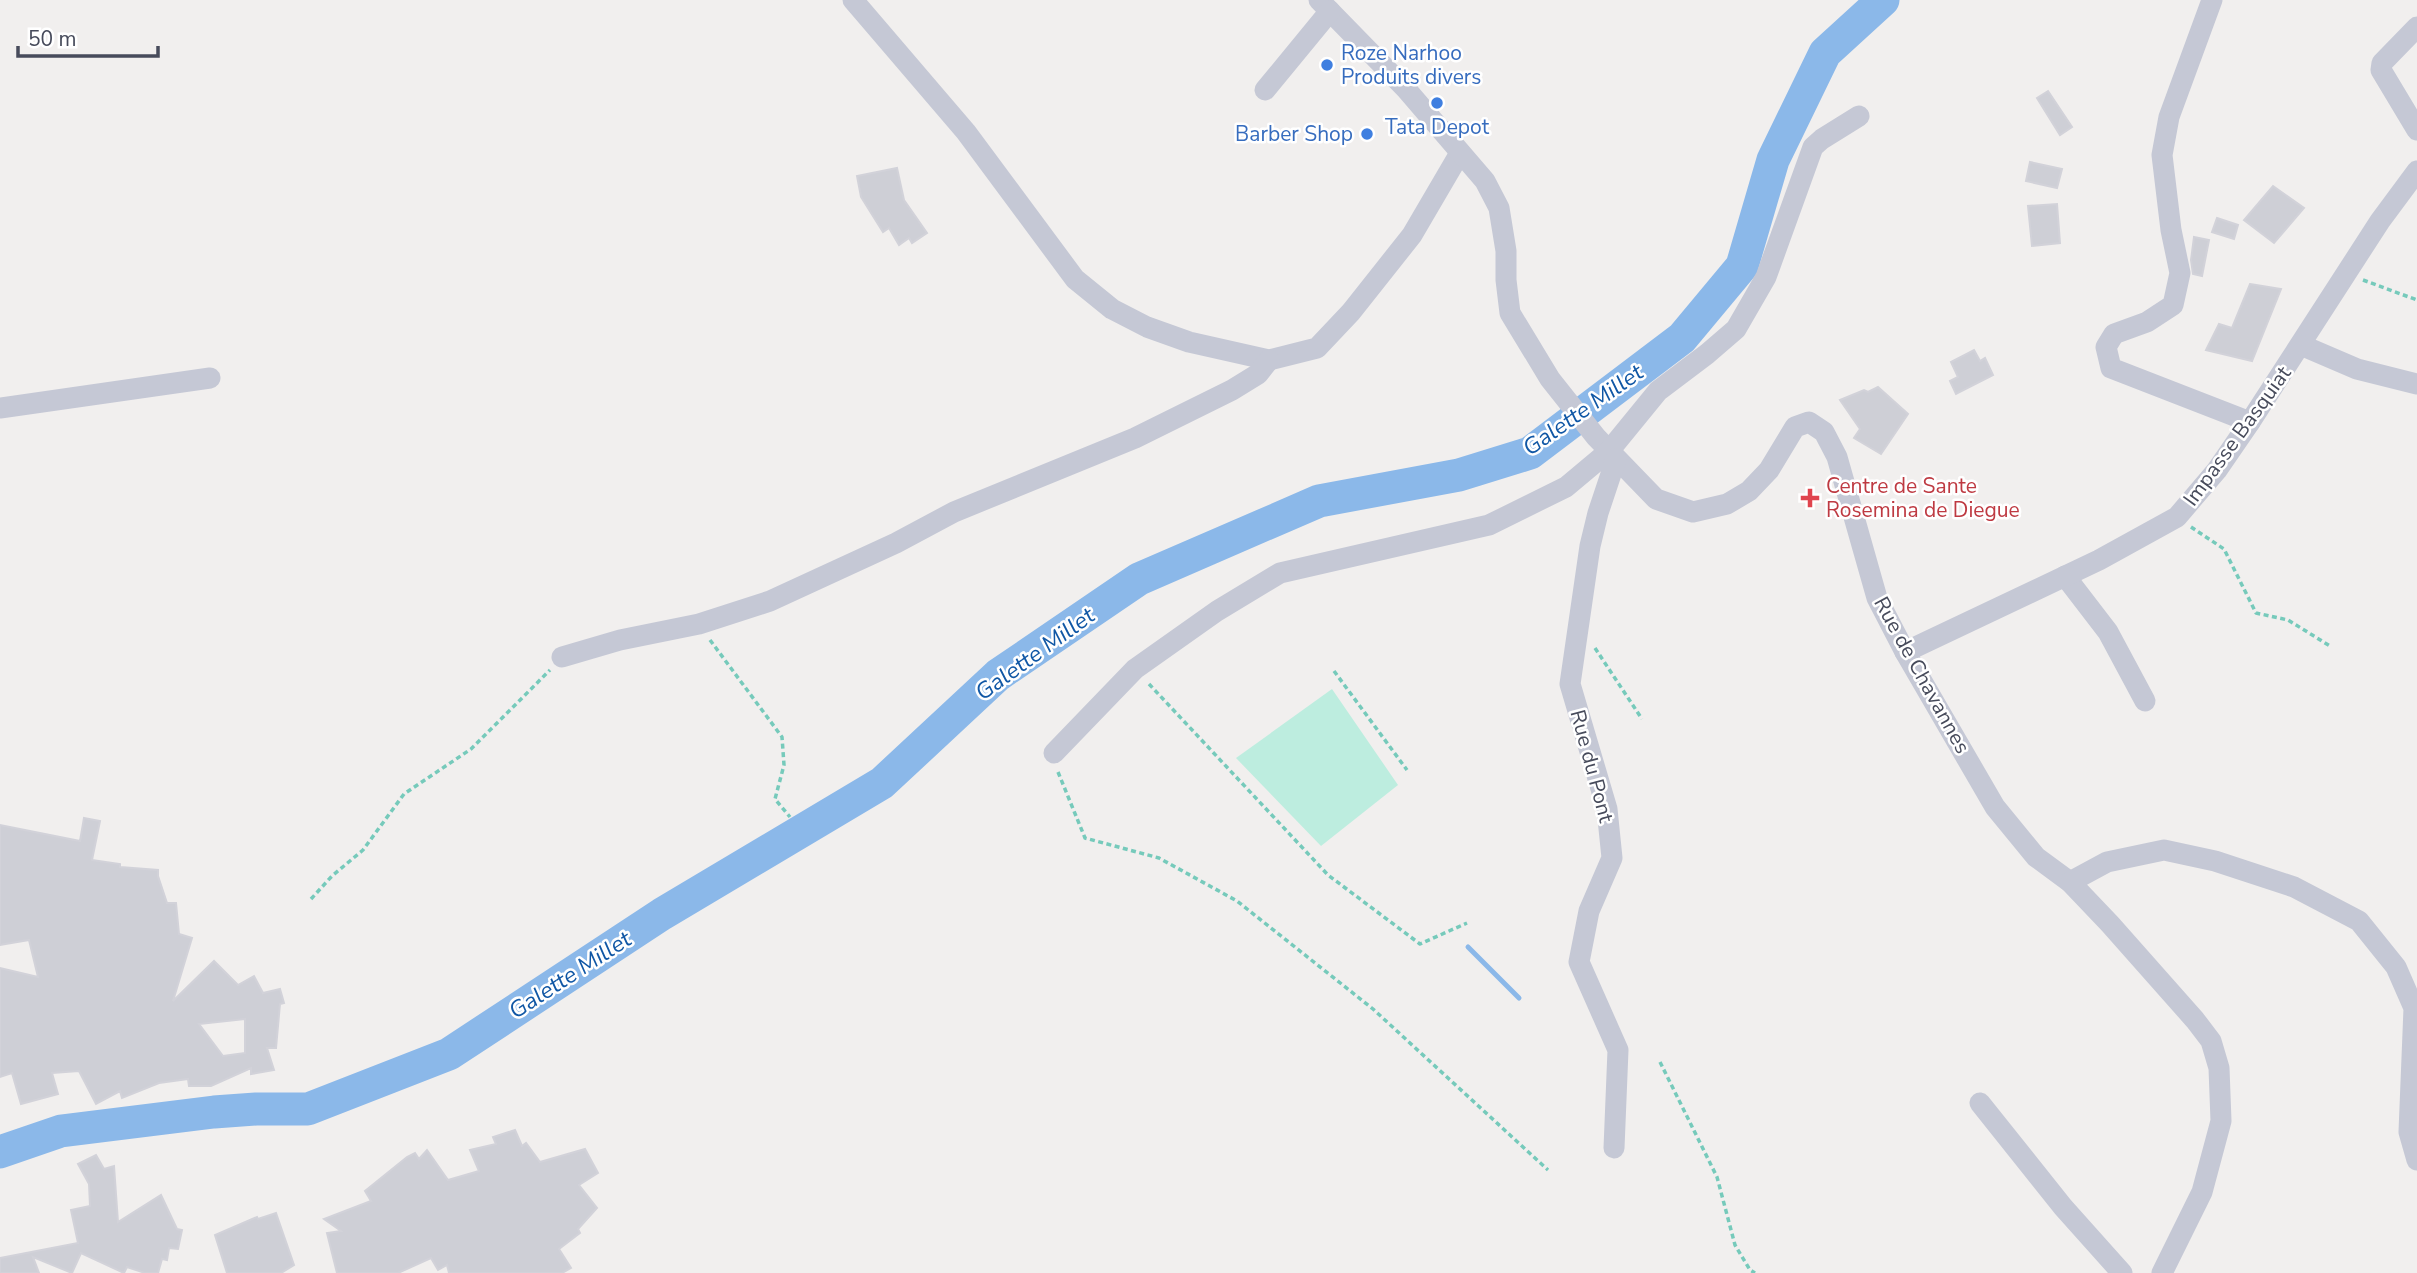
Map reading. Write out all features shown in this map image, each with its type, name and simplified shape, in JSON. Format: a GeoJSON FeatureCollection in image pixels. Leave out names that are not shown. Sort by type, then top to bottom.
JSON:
{"type":"FeatureCollection","features":[{"type":"Feature","properties":{"kind":"street"},"geometry":{"type":"LineString","coordinates":[[853,0],[965,132],[1075,279],[1112,309],[1147,327],[1189,342],[1269,360],[1317,348],[1351,312],[1412,235],[1460,153]]}},
{"type":"Feature","properties":{"kind":"street"},"geometry":{"type":"LineString","coordinates":[[2213,0],[2169,117],[2162,155],[2171,230],[2180,273],[2173,305],[2147,322],[2114,334],[2105,347],[2111,368],[2250,422]]}},
{"type":"Feature","properties":{"kind":"street"},"geometry":{"type":"LineString","coordinates":[[1265,90],[1324,6]]}},
{"type":"Feature","properties":{"kind":"street","name":"Rue de Chavannes"},"geometry":{"type":"LineString","coordinates":[[1324,6],[1406,89],[1485,181],[1499,208],[1506,251],[1510,313],[1549,379],[1607,449],[1656,499],[1693,512],[1727,503],[1749,491],[1769,470],[1796,428],[1809,422],[1824,432],[1838,457],[1877,598],[1905,652],[1996,807],[2036,857],[2070,882],[2211,1041],[2219,1068],[2221,1121],[2202,1192],[2162,1273]]}},
{"type":"Feature","properties":{"kind":"street"},"geometry":{"type":"LineString","coordinates":[[2417,27],[2382,63],[2381,70],[2417,130]]}},
{"type":"Feature","properties":{"kind":"street"},"geometry":{"type":"LineString","coordinates":[[1054,754],[1135,669],[1217,611],[1280,573],[1489,525],[1566,487],[1607,449],[1658,391],[1736,329],[1766,277],[1813,148],[1822,139],[1859,116]]}},
{"type":"Feature","properties":{"kind":"street","name":"Impasse Basquiat"},"geometry":{"type":"LineString","coordinates":[[1905,652],[2099,560],[2177,517],[2217,470],[2380,221],[2417,171]]}},
{"type":"Feature","properties":{"kind":"street"},"geometry":{"type":"LineString","coordinates":[[2301,345],[2357,369],[2417,384]]}},
{"type":"Feature","properties":{"kind":"street"},"geometry":{"type":"LineString","coordinates":[[562,657],[620,640],[699,624],[770,601],[896,544],[954,512],[1135,438],[1232,390],[1258,374],[1269,360]]}},
{"type":"Feature","properties":{"kind":"street"},"geometry":{"type":"LineString","coordinates":[[0,408],[210,378]]}},
{"type":"Feature","properties":{"kind":"street","name":"Rue du Pont"},"geometry":{"type":"LineString","coordinates":[[1607,449],[1570,684],[1607,809],[1612,858],[1589,911],[1578,962],[1618,1050],[1614,1148]]}},
{"type":"Feature","properties":{"kind":"street"},"geometry":{"type":"LineString","coordinates":[[2065,576],[2108,632],[2146,701]]}},
{"type":"Feature","properties":{"kind":"street"},"geometry":{"type":"LineString","coordinates":[[2070,882],[2107,862],[2164,850],[2215,861],[2294,887],[2359,922],[2396,967],[2414,1008],[2409,1132],[2417,1160]]}},
{"type":"Feature","properties":{"kind":"street"},"geometry":{"type":"LineString","coordinates":[[1980,1103],[2063,1207],[2122,1273]]}},
{"type":"Feature","properties":{"kind":"path"},"geometry":{"type":"LineString","coordinates":[[2346,274],[2417,300]]}},
{"type":"Feature","properties":{"kind":"path"},"geometry":{"type":"LineString","coordinates":[[2177,517],[2224,549],[2256,613],[2288,620],[2330,646]]}},
{"type":"Feature","properties":{"kind":"path"},"geometry":{"type":"LineString","coordinates":[[1578,623],[1642,719]]}},
{"type":"Feature","properties":{"kind":"path"},"geometry":{"type":"LineString","coordinates":[[699,624],[782,737],[784,765],[775,799],[790,817]]}},
{"type":"Feature","properties":{"kind":"path"},"geometry":{"type":"LineString","coordinates":[[311,899],[332,876],[363,850],[404,794],[471,749],[562,657]]}},
{"type":"Feature","properties":{"kind":"path"},"geometry":{"type":"LineString","coordinates":[[1135,669],[1328,875],[1420,944],[1468,923]]}},
{"type":"Feature","properties":{"kind":"path"},"geometry":{"type":"LineString","coordinates":[[1334,671],[1407,770]]}},
{"type":"Feature","properties":{"kind":"path"},"geometry":{"type":"LineString","coordinates":[[1054,754],[1053,760],[1086,838],[1159,858],[1237,901],[1373,1009],[1548,1170]]}},
{"type":"Feature","properties":{"kind":"path"},"geometry":{"type":"LineString","coordinates":[[1660,1062],[1717,1177],[1735,1245],[1750,1270],[1755,1273]]}},
{"type":"Feature","properties":{"kind":"green space"},"geometry":{"type":"Polygon","coordinates":[[[1332,689],[1398,785],[1321,846],[1236,758],[1332,689]]]}},
{"type":"Feature","properties":{"kind":"building"},"geometry":{"type":"Polygon","coordinates":[[[2048,91],[2072,127],[2060,135],[2037,98],[2048,91]]]}},
{"type":"Feature","properties":{"kind":"building"},"geometry":{"type":"Polygon","coordinates":[[[2030,162],[2062,169],[2057,188],[2026,181],[2030,162]]]}},
{"type":"Feature","properties":{"kind":"building"},"geometry":{"type":"Polygon","coordinates":[[[897,168],[904,200],[927,233],[912,243],[909,238],[899,245],[889,228],[883,232],[861,197],[857,176],[897,168]]]}},
{"type":"Feature","properties":{"kind":"building"},"geometry":{"type":"Polygon","coordinates":[[[2273,186],[2304,208],[2274,243],[2244,220],[2273,186]]]}},
{"type":"Feature","properties":{"kind":"building"},"geometry":{"type":"Polygon","coordinates":[[[2057,204],[2060,243],[2032,246],[2028,206],[2057,204]]]}},
{"type":"Feature","properties":{"kind":"building"},"geometry":{"type":"Polygon","coordinates":[[[2217,218],[2238,225],[2234,239],[2212,232],[2217,218]]]}},
{"type":"Feature","properties":{"kind":"building"},"geometry":{"type":"Polygon","coordinates":[[[2194,237],[2209,240],[2202,276],[2193,274],[2191,260],[2194,237]]]}},
{"type":"Feature","properties":{"kind":"building"},"geometry":{"type":"Polygon","coordinates":[[[2250,284],[2281,289],[2252,361],[2206,350],[2219,324],[2232,328],[2250,284]]]}},
{"type":"Feature","properties":{"kind":"building"},"geometry":{"type":"Polygon","coordinates":[[[1974,350],[1980,361],[1985,358],[1993,375],[1956,394],[1950,381],[1958,377],[1951,362],[1974,350]]]}},
{"type":"Feature","properties":{"kind":"building"},"geometry":{"type":"Polygon","coordinates":[[[1878,387],[1908,414],[1881,454],[1854,438],[1860,429],[1840,400],[1878,387]]]}},
{"type":"Feature","properties":{"kind":"building"},"geometry":{"type":"Polygon","coordinates":[[[84,818],[100,821],[92,860],[120,864],[120,867],[158,870],[167,903],[176,903],[179,934],[192,938],[173,1001],[214,961],[238,985],[254,976],[263,993],[280,989],[284,1003],[280,1004],[276,1048],[267,1048],[274,1070],[251,1074],[251,1068],[211,1086],[189,1086],[188,1079],[159,1083],[122,1098],[120,1091],[96,1104],[79,1071],[52,1073],[58,1094],[21,1104],[12,1073],[0,1077],[0,968],[38,977],[29,940],[0,945],[0,825],[80,841],[84,818]],[[245,1019],[199,1024],[223,1056],[245,1053],[245,1019]]]}},
{"type":"Feature","properties":{"kind":"building"},"geometry":{"type":"Polygon","coordinates":[[[515,1130],[522,1146],[526,1143],[540,1162],[585,1149],[598,1173],[579,1185],[597,1208],[578,1229],[580,1233],[559,1249],[571,1268],[562,1273],[449,1273],[447,1265],[438,1270],[431,1258],[398,1273],[337,1273],[327,1233],[341,1231],[324,1219],[371,1201],[365,1191],[415,1153],[419,1159],[427,1150],[448,1180],[479,1171],[470,1150],[496,1144],[493,1137],[515,1130]]]}},
{"type":"Feature","properties":{"kind":"building"},"geometry":{"type":"Polygon","coordinates":[[[96,1155],[104,1169],[114,1166],[118,1222],[161,1195],[177,1229],[182,1230],[178,1249],[169,1248],[167,1260],[162,1259],[158,1273],[145,1273],[127,1267],[124,1273],[81,1253],[72,1273],[33,1257],[39,1273],[0,1273],[0,1258],[78,1243],[71,1210],[90,1206],[89,1184],[78,1164],[96,1155]]]}},
{"type":"Feature","properties":{"kind":"building"},"geometry":{"type":"Polygon","coordinates":[[[276,1213],[294,1265],[281,1273],[227,1273],[215,1235],[257,1217],[258,1219],[276,1213]]]}},
{"type":"Feature","properties":{"kind":"waterway","name":"Galette Millet"},"geometry":{"type":"LineString","coordinates":[[0,1152],[61,1131],[214,1112],[308,1109],[449,1054],[662,914],[882,783],[998,675],[1139,579],[1319,501],[1459,475],[1530,453],[1682,338],[1742,266],[1773,160],[1825,53],[1883,0]]}},
{"type":"Feature","properties":{"kind":"waterway"},"geometry":{"type":"LineString","coordinates":[[1468,947],[1519,998]]}},
{"type":"Feature","properties":{"kind":"place","name":"Roze Narhoo Produits divers"},"geometry":{"type":"Point","coordinates":[1327,65]}},
{"type":"Feature","properties":{"kind":"place","name":"Tata Depot"},"geometry":{"type":"Point","coordinates":[1437,103]}},
{"type":"Feature","properties":{"kind":"place","name":"Barber Shop"},"geometry":{"type":"Point","coordinates":[1367,134]}},
{"type":"Feature","properties":{"kind":"place","name":"Centre de Sante Rosemina de Diegue"},"geometry":{"type":"Point","coordinates":[1810,498]}}]}
